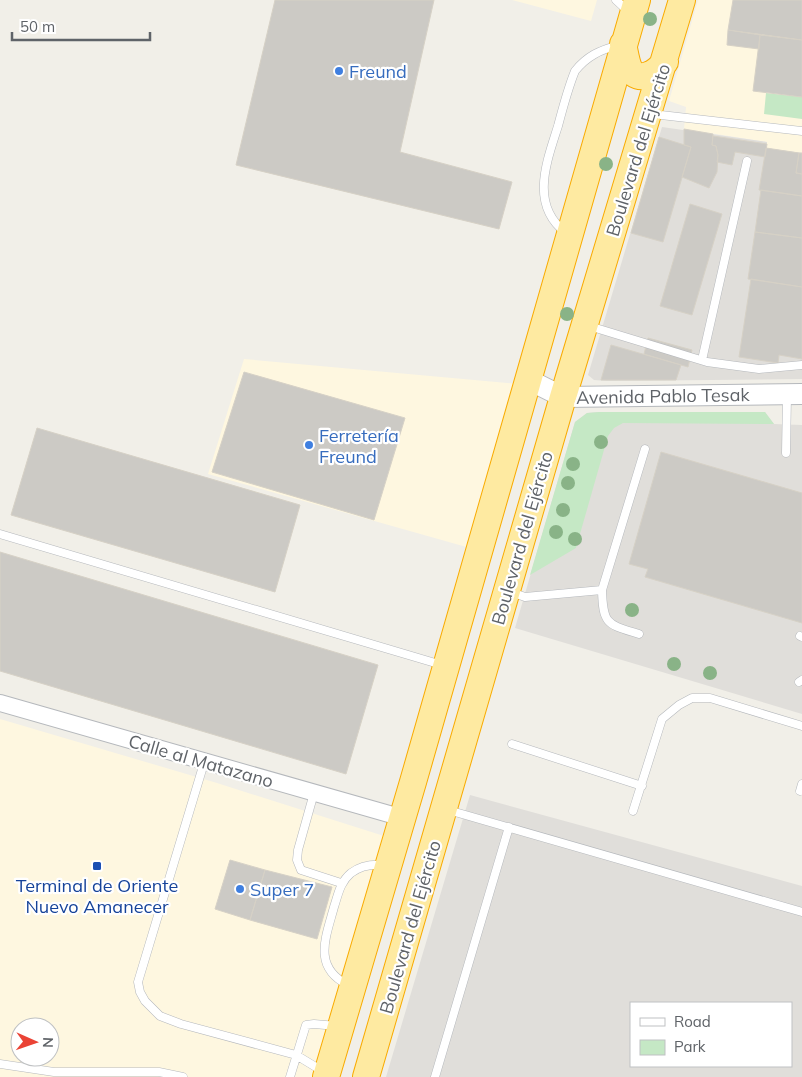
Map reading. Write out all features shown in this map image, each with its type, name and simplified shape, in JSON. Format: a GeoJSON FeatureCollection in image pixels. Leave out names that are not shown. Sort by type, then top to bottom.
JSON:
{"type":"FeatureCollection","features":[{"type":"Feature","properties":{"kind":"highway","name":"Boulevard del Ejército"},"geometry":{"type":"LineString","coordinates":[[366,1077],[563,397],[650,113],[682,0]]}},
{"type":"Feature","properties":{"kind":"highway"},"geometry":{"type":"LineString","coordinates":[[335,1076],[341,1026],[403,818],[570,236],[624,44],[629,5]]}},
{"type":"Feature","properties":{"kind":"highway"},"geometry":{"type":"LineString","coordinates":[[624,44],[630,68],[638,75],[648,76],[655,73],[665,62]]}},
{"type":"Feature","properties":{"kind":"highway"},"geometry":{"type":"LineString","coordinates":[[608,100],[623,87],[637,87],[647,95],[650,113]]}},
{"type":"Feature","properties":{"kind":"highway"},"geometry":{"type":"LineString","coordinates":[[335,1076],[418,852],[418,832],[411,822],[403,818]]}},
{"type":"Feature","properties":{"kind":"street","name":"Avenida Pablo Tesak"},"geometry":{"type":"LineString","coordinates":[[529,380],[563,397],[795,394]]}},
{"type":"Feature","properties":{"kind":"street","name":"Calle al Matazano"},"geometry":{"type":"LineString","coordinates":[[0,704],[403,818]]}},
{"type":"Feature","properties":{"kind":"lane"},"geometry":{"type":"LineString","coordinates":[[570,236],[561,229],[548,210],[544,197],[544,174],[575,71],[586,58],[593,54],[624,44]]}},
{"type":"Feature","properties":{"kind":"lane"},"geometry":{"type":"LineString","coordinates":[[650,113],[802,131]]}},
{"type":"Feature","properties":{"kind":"lane"},"geometry":{"type":"LineString","coordinates":[[702,360],[747,161]]}},
{"type":"Feature","properties":{"kind":"lane"},"geometry":{"type":"LineString","coordinates":[[585,324],[702,360],[759,369],[802,365]]}},
{"type":"Feature","properties":{"kind":"lane"},"geometry":{"type":"LineString","coordinates":[[786,453],[795,394]]}},
{"type":"Feature","properties":{"kind":"lane"},"geometry":{"type":"LineString","coordinates":[[639,634],[613,626],[606,618],[603,610],[602,590],[645,449]]}},
{"type":"Feature","properties":{"kind":"lane"},"geometry":{"type":"LineString","coordinates":[[0,534],[446,666]]}},
{"type":"Feature","properties":{"kind":"lane"},"geometry":{"type":"LineString","coordinates":[[507,591],[525,597],[602,590]]}},
{"type":"Feature","properties":{"kind":"lane"},"geometry":{"type":"LineString","coordinates":[[633,811],[662,719],[679,705],[692,698],[710,698],[802,726]]}},
{"type":"Feature","properties":{"kind":"lane"},"geometry":{"type":"LineString","coordinates":[[512,744],[642,786]]}},
{"type":"Feature","properties":{"kind":"lane"},"geometry":{"type":"LineString","coordinates":[[204,763],[138,982],[140,992],[152,1009],[160,1016],[181,1024],[296,1055],[335,1076]]}},
{"type":"Feature","properties":{"kind":"lane"},"geometry":{"type":"LineString","coordinates":[[314,793],[297,860],[301,870],[342,883]]}},
{"type":"Feature","properties":{"kind":"lane"},"geometry":{"type":"LineString","coordinates":[[444,809],[802,912]]}},
{"type":"Feature","properties":{"kind":"lane"},"geometry":{"type":"LineString","coordinates":[[435,1077],[509,827]]}},
{"type":"Feature","properties":{"kind":"lane"},"geometry":{"type":"LineString","coordinates":[[352,987],[338,980],[330,971],[325,958],[324,944],[342,883],[352,873],[366,866],[389,865]]}},
{"type":"Feature","properties":{"kind":"lane"},"geometry":{"type":"LineString","coordinates":[[290,1077],[306,1025],[341,1026]]}},
{"type":"Feature","properties":{"kind":"lane"},"geometry":{"type":"LineString","coordinates":[[0,1064],[54,1072],[159,1072],[183,1077]]}},
{"type":"Feature","properties":{"kind":"shaded area"},"geometry":{"type":"Polygon","coordinates":[[[512,0],[597,0],[591,21],[512,0]]]}},
{"type":"Feature","properties":{"kind":"shaded area"},"geometry":{"type":"Polygon","coordinates":[[[698,0],[802,0],[802,153],[766,148],[767,142],[684,129],[686,107],[669,101],[698,0]]]}},
{"type":"Feature","properties":{"kind":"shaded area"},"geometry":{"type":"Polygon","coordinates":[[[662,127],[767,142],[766,148],[802,153],[802,379],[607,381],[594,380],[588,375],[662,127]]]}},
{"type":"Feature","properties":{"kind":"shaded area"},"geometry":{"type":"Polygon","coordinates":[[[244,359],[518,384],[470,548],[208,474],[244,359]]]}},
{"type":"Feature","properties":{"kind":"shaded area"},"geometry":{"type":"Polygon","coordinates":[[[765,412],[774,424],[802,425],[802,714],[515,628],[575,422],[587,413],[765,412]]]}},
{"type":"Feature","properties":{"kind":"shaded area","name":"Terminal de Oriente Nuevo Amanecer"},"geometry":{"type":"Polygon","coordinates":[[[0,719],[217,783],[384,836],[313,1077],[0,1077],[0,719]]]}},
{"type":"Feature","properties":{"kind":"shaded area"},"geometry":{"type":"Polygon","coordinates":[[[470,795],[802,886],[802,1077],[386,1077],[470,795]]]}},
{"type":"Feature","properties":{"kind":"green space"},"geometry":{"type":"Polygon","coordinates":[[[766,93],[802,97],[802,119],[764,114],[766,93]]]}},
{"type":"Feature","properties":{"kind":"green space"},"geometry":{"type":"Polygon","coordinates":[[[765,412],[774,424],[623,423],[614,428],[608,436],[576,548],[530,575],[575,422],[587,413],[765,412]]]}},
{"type":"Feature","properties":{"kind":"building","name":"Freund"},"geometry":{"type":"Polygon","coordinates":[[[275,0],[434,0],[400,152],[512,182],[499,229],[236,165],[275,0]]]}},
{"type":"Feature","properties":{"kind":"building"},"geometry":{"type":"Polygon","coordinates":[[[733,0],[802,0],[802,40],[728,30],[733,0]]]}},
{"type":"Feature","properties":{"kind":"building"},"geometry":{"type":"Polygon","coordinates":[[[728,30],[760,35],[759,49],[727,45],[728,30]]]}},
{"type":"Feature","properties":{"kind":"building"},"geometry":{"type":"Polygon","coordinates":[[[760,35],[802,40],[802,97],[753,91],[760,35]]]}},
{"type":"Feature","properties":{"kind":"building"},"geometry":{"type":"Polygon","coordinates":[[[684,129],[713,134],[712,145],[716,146],[718,155],[717,172],[709,188],[682,177],[691,147],[684,145],[684,129]]]}},
{"type":"Feature","properties":{"kind":"building"},"geometry":{"type":"Polygon","coordinates":[[[713,136],[767,144],[765,157],[735,152],[732,165],[717,162],[716,146],[712,145],[713,136]]]}},
{"type":"Feature","properties":{"kind":"building"},"geometry":{"type":"Polygon","coordinates":[[[659,137],[691,147],[663,242],[631,233],[659,137]]]}},
{"type":"Feature","properties":{"kind":"building"},"geometry":{"type":"Polygon","coordinates":[[[766,148],[799,153],[796,173],[802,174],[802,196],[759,190],[766,148]]]}},
{"type":"Feature","properties":{"kind":"building"},"geometry":{"type":"Polygon","coordinates":[[[799,153],[802,153],[802,174],[796,173],[799,153]]]}},
{"type":"Feature","properties":{"kind":"building"},"geometry":{"type":"Polygon","coordinates":[[[761,190],[802,196],[802,238],[755,232],[761,190]]]}},
{"type":"Feature","properties":{"kind":"building"},"geometry":{"type":"Polygon","coordinates":[[[690,204],[722,214],[692,315],[660,306],[690,204]]]}},
{"type":"Feature","properties":{"kind":"building"},"geometry":{"type":"Polygon","coordinates":[[[755,232],[802,238],[802,287],[748,279],[755,232]]]}},
{"type":"Feature","properties":{"kind":"building"},"geometry":{"type":"Polygon","coordinates":[[[751,279],[802,287],[802,359],[779,355],[778,363],[739,357],[751,279]]]}},
{"type":"Feature","properties":{"kind":"building"},"geometry":{"type":"Polygon","coordinates":[[[648,338],[692,350],[688,367],[644,354],[648,338]]]}},
{"type":"Feature","properties":{"kind":"building"},"geometry":{"type":"Polygon","coordinates":[[[611,345],[681,365],[676,380],[601,380],[611,345]]]}},
{"type":"Feature","properties":{"kind":"building","name":"Ferretería Freund"},"geometry":{"type":"Polygon","coordinates":[[[244,372],[405,418],[374,520],[212,472],[244,372]]]}},
{"type":"Feature","properties":{"kind":"building"},"geometry":{"type":"Polygon","coordinates":[[[37,428],[300,505],[275,592],[11,515],[37,428]]]}},
{"type":"Feature","properties":{"kind":"building"},"geometry":{"type":"Polygon","coordinates":[[[661,452],[802,493],[802,623],[645,577],[648,569],[629,564],[661,452]]]}},
{"type":"Feature","properties":{"kind":"building"},"geometry":{"type":"Polygon","coordinates":[[[0,552],[378,665],[346,774],[0,671],[0,552]]]}},
{"type":"Feature","properties":{"kind":"building","name":"Super 7"},"geometry":{"type":"Polygon","coordinates":[[[230,860],[265,870],[250,920],[215,909],[230,860]]]}},
{"type":"Feature","properties":{"kind":"building"},"geometry":{"type":"Polygon","coordinates":[[[265,870],[332,887],[317,939],[250,920],[265,870]]]}},
{"type":"Feature","properties":{"kind":"place","name":"Freund"},"geometry":{"type":"Point","coordinates":[339,71]}},
{"type":"Feature","properties":{"kind":"place","name":"Ferretería Freund"},"geometry":{"type":"Point","coordinates":[309,445]}},
{"type":"Feature","properties":{"kind":"place","name":"Terminal de Oriente Nuevo Amanecer"},"geometry":{"type":"Point","coordinates":[97,866]}},
{"type":"Feature","properties":{"kind":"place","name":"Super 7"},"geometry":{"type":"Point","coordinates":[240,889]}}]}
